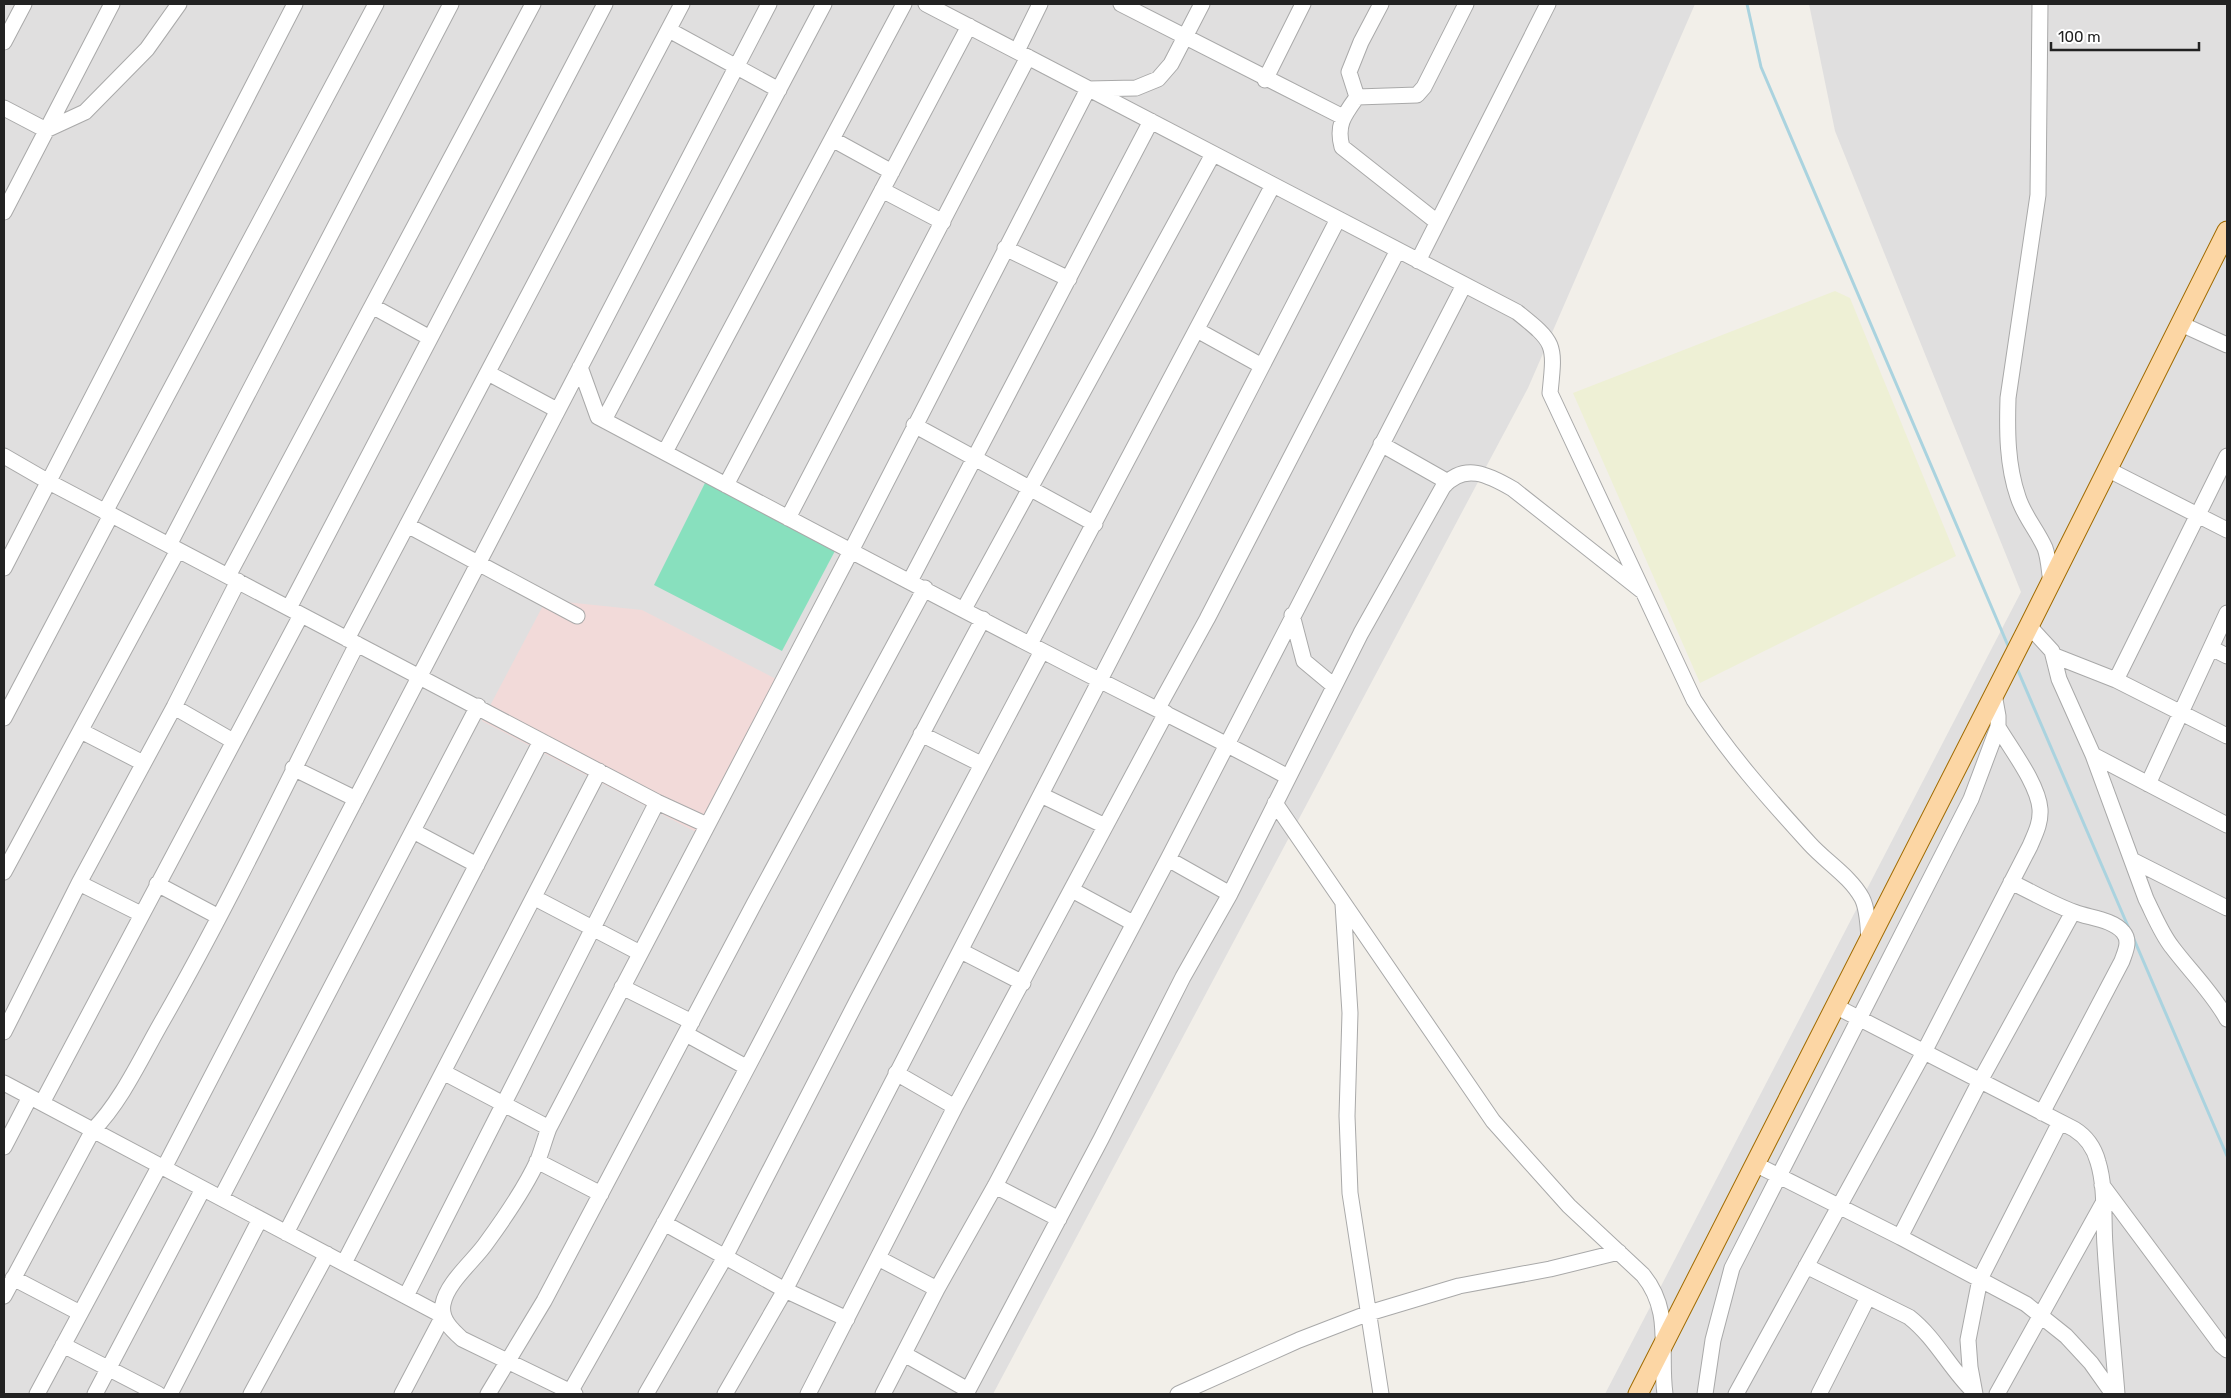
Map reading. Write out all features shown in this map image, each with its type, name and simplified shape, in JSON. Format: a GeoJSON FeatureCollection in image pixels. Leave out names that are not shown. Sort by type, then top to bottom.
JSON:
{"type":"FeatureCollection","features":[{"type":"Feature","properties":{"kind":"main road"},"geometry":{"type":"LineString","coordinates":[[1638,1394],[2029,626],[2227,231]]}},
{"type":"Feature","properties":{"kind":"street"},"geometry":{"type":"LineString","coordinates":[[4,42],[24,4]]}},
{"type":"Feature","properties":{"kind":"street"},"geometry":{"type":"LineString","coordinates":[[4,212],[112,4]]}},
{"type":"Feature","properties":{"kind":"street"},"geometry":{"type":"LineString","coordinates":[[46,130],[85,112],[147,49],[179,4]]}},
{"type":"Feature","properties":{"kind":"street"},"geometry":{"type":"LineString","coordinates":[[4,568],[295,4]]}},
{"type":"Feature","properties":{"kind":"street"},"geometry":{"type":"LineString","coordinates":[[4,718],[108,513],[376,4]]}},
{"type":"Feature","properties":{"kind":"street"},"geometry":{"type":"LineString","coordinates":[[4,872],[81,731],[451,4]]}},
{"type":"Feature","properties":{"kind":"street"},"geometry":{"type":"LineString","coordinates":[[4,1032],[79,883],[174,707],[233,579],[372,306],[533,4]]}},
{"type":"Feature","properties":{"kind":"street"},"geometry":{"type":"LineString","coordinates":[[4,1147],[36,1100],[141,914],[233,741],[430,338],[605,4]]}},
{"type":"Feature","properties":{"kind":"street"},"geometry":{"type":"LineString","coordinates":[[4,1296],[93,1130],[104,1120],[206,944],[293,768],[407,525],[682,4]]}},
{"type":"Feature","properties":{"kind":"street"},"geometry":{"type":"LineString","coordinates":[[37,1394],[162,1167],[356,799],[418,676],[769,4]]}},
{"type":"Feature","properties":{"kind":"street"},"geometry":{"type":"LineString","coordinates":[[604,420],[824,4]]}},
{"type":"Feature","properties":{"kind":"street"},"geometry":{"type":"LineString","coordinates":[[665,452],[904,4]]}},
{"type":"Feature","properties":{"kind":"street"},"geometry":{"type":"LineString","coordinates":[[926,4],[1517,312],[1545,334],[1554,354],[1550,393],[1694,700],[1715,733],[1745,771],[1804,838],[1848,880],[1863,899],[1869,940]]}},
{"type":"Feature","properties":{"kind":"street"},"geometry":{"type":"LineString","coordinates":[[788,518],[943,222],[1022,54],[1040,4]]}},
{"type":"Feature","properties":{"kind":"street"},"geometry":{"type":"LineString","coordinates":[[1121,4],[1343,117]]}},
{"type":"Feature","properties":{"kind":"street"},"geometry":{"type":"LineString","coordinates":[[1088,89],[1136,88],[1158,79],[1171,64],[1202,4]]}},
{"type":"Feature","properties":{"kind":"street"},"geometry":{"type":"LineString","coordinates":[[1266,79],[1303,4]]}},
{"type":"Feature","properties":{"kind":"street"},"geometry":{"type":"LineString","coordinates":[[1381,4],[1361,42],[1350,72],[1356,97],[1343,117],[1339,134],[1342,148],[1437,222]]}},
{"type":"Feature","properties":{"kind":"street"},"geometry":{"type":"LineString","coordinates":[[1356,97],[1417,95],[1424,87],[1466,4]]}},
{"type":"Feature","properties":{"kind":"street"},"geometry":{"type":"LineString","coordinates":[[1418,261],[1548,4]]}},
{"type":"Feature","properties":{"kind":"street"},"geometry":{"type":"LineString","coordinates":[[2040,4],[2038,195],[2008,398],[2007,430],[2010,460],[2017,496],[2026,518],[2045,549],[2051,582]]}},
{"type":"Feature","properties":{"kind":"street"},"geometry":{"type":"LineString","coordinates":[[726,485],[969,26]]}},
{"type":"Feature","properties":{"kind":"street"},"geometry":{"type":"LineString","coordinates":[[668,30],[779,90]]}},
{"type":"Feature","properties":{"kind":"street"},"geometry":{"type":"LineString","coordinates":[[402,1394],[443,1316],[443,1304],[446,1294],[474,1256],[486,1244],[537,1161],[549,1128],[851,551],[1088,89]]}},
{"type":"Feature","properties":{"kind":"street"},"geometry":{"type":"LineString","coordinates":[[4,108],[46,130]]}},
{"type":"Feature","properties":{"kind":"street"},"geometry":{"type":"LineString","coordinates":[[910,580],[1151,121]]}},
{"type":"Feature","properties":{"kind":"street"},"geometry":{"type":"LineString","coordinates":[[832,139],[892,172]]}},
{"type":"Feature","properties":{"kind":"street"},"geometry":{"type":"LineString","coordinates":[[964,609],[1213,154]]}},
{"type":"Feature","properties":{"kind":"street"},"geometry":{"type":"LineString","coordinates":[[646,1394],[725,1257],[856,1001],[981,764],[1095,524],[1273,185]]}},
{"type":"Feature","properties":{"kind":"street"},"geometry":{"type":"LineString","coordinates":[[882,190],[943,222]]}},
{"type":"Feature","properties":{"kind":"street"},"geometry":{"type":"LineString","coordinates":[[725,1394],[786,1290],[896,1073],[961,951],[1338,219]]}},
{"type":"Feature","properties":{"kind":"street"},"geometry":{"type":"LineString","coordinates":[[1006,248],[1068,279]]}},
{"type":"Feature","properties":{"kind":"street"},"geometry":{"type":"LineString","coordinates":[[808,1394],[955,1107],[1072,890],[1207,619],[1398,250]]}},
{"type":"Feature","properties":{"kind":"street"},"geometry":{"type":"LineString","coordinates":[[883,1394],[937,1289],[995,1186],[1168,859],[1226,743],[1464,285]]}},
{"type":"Feature","properties":{"kind":"street"},"geometry":{"type":"LineString","coordinates":[[372,306],[430,338]]}},
{"type":"Feature","properties":{"kind":"street"},"geometry":{"type":"LineString","coordinates":[[2181,324],[2227,345]]}},
{"type":"Feature","properties":{"kind":"street"},"geometry":{"type":"LineString","coordinates":[[1197,330],[1262,366]]}},
{"type":"Feature","properties":{"kind":"street"},"geometry":{"type":"LineString","coordinates":[[580,367],[598,417],[851,551],[1226,743],[1288,777]]}},
{"type":"Feature","properties":{"kind":"street"},"geometry":{"type":"LineString","coordinates":[[488,373],[557,410]]}},
{"type":"Feature","properties":{"kind":"street"},"geometry":{"type":"LineString","coordinates":[[914,425],[1095,524]]}},
{"type":"Feature","properties":{"kind":"street"},"geometry":{"type":"LineString","coordinates":[[1381,444],[1448,482]]}},
{"type":"Feature","properties":{"kind":"street"},"geometry":{"type":"LineString","coordinates":[[4,456],[49,482],[478,706],[657,802],[707,825]]}},
{"type":"Feature","properties":{"kind":"street"},"geometry":{"type":"LineString","coordinates":[[2116,680],[2227,456]]}},
{"type":"Feature","properties":{"kind":"street"},"geometry":{"type":"LineString","coordinates":[[2107,469],[2227,530]]}},
{"type":"Feature","properties":{"kind":"street"},"geometry":{"type":"LineString","coordinates":[[904,1354],[967,1392],[1059,1219],[1183,977],[1230,894],[1334,686],[1423,521],[1452,477],[1476,473],[1490,475],[1513,489],[1644,592]]}},
{"type":"Feature","properties":{"kind":"street"},"geometry":{"type":"LineString","coordinates":[[407,525],[577,616]]}},
{"type":"Feature","properties":{"kind":"street"},"geometry":{"type":"LineString","coordinates":[[488,1394],[544,1301],[925,588]]}},
{"type":"Feature","properties":{"kind":"street"},"geometry":{"type":"LineString","coordinates":[[2148,784],[2227,612]]}},
{"type":"Feature","properties":{"kind":"street"},"geometry":{"type":"LineString","coordinates":[[1292,616],[1304,661],[1334,686]]}},
{"type":"Feature","properties":{"kind":"street"},"geometry":{"type":"LineString","coordinates":[[4,1083],[443,1316],[462,1339],[507,1360],[571,1394],[807,956],[983,619]]}},
{"type":"Feature","properties":{"kind":"street"},"geometry":{"type":"LineString","coordinates":[[2029,626],[2050,646],[2055,656],[2060,679],[2093,756],[2146,899],[2171,946],[2217,1002],[2227,1019]]}},
{"type":"Feature","properties":{"kind":"street"},"geometry":{"type":"LineString","coordinates":[[2211,648],[2227,656]]}},
{"type":"Feature","properties":{"kind":"street"},"geometry":{"type":"LineString","coordinates":[[2055,656],[2116,680],[2227,736]]}},
{"type":"Feature","properties":{"kind":"street"},"geometry":{"type":"LineString","coordinates":[[1704,1394],[1713,1340],[1732,1268],[1971,799],[1998,727],[1994,694]]}},
{"type":"Feature","properties":{"kind":"street"},"geometry":{"type":"LineString","coordinates":[[220,1198],[478,706]]}},
{"type":"Feature","properties":{"kind":"street"},"geometry":{"type":"LineString","coordinates":[[174,707],[233,741]]}},
{"type":"Feature","properties":{"kind":"street"},"geometry":{"type":"LineString","coordinates":[[1736,1394],[1924,1052],[2039,824],[2040,809],[2036,792],[1998,727]]}},
{"type":"Feature","properties":{"kind":"street"},"geometry":{"type":"LineString","coordinates":[[81,731],[143,763]]}},
{"type":"Feature","properties":{"kind":"street"},"geometry":{"type":"LineString","coordinates":[[922,734],[981,764]]}},
{"type":"Feature","properties":{"kind":"street"},"geometry":{"type":"LineString","coordinates":[[286,1233],[541,740]]}},
{"type":"Feature","properties":{"kind":"street"},"geometry":{"type":"LineString","coordinates":[[2093,756],[2227,825]]}},
{"type":"Feature","properties":{"kind":"street"},"geometry":{"type":"LineString","coordinates":[[293,768],[356,799]]}},
{"type":"Feature","properties":{"kind":"street"},"geometry":{"type":"LineString","coordinates":[[344,1263],[535,898],[599,771]]}},
{"type":"Feature","properties":{"kind":"street"},"geometry":{"type":"LineString","coordinates":[[1041,795],[1105,826]]}},
{"type":"Feature","properties":{"kind":"street"},"geometry":{"type":"LineString","coordinates":[[406,1296],[657,802]]}},
{"type":"Feature","properties":{"kind":"street"},"geometry":{"type":"LineString","coordinates":[[1275,803],[1493,1121],[1569,1206],[1643,1274],[1651,1284],[1663,1314],[1662,1347],[1665,1394]]}},
{"type":"Feature","properties":{"kind":"street"},"geometry":{"type":"LineString","coordinates":[[413,831],[477,865]]}},
{"type":"Feature","properties":{"kind":"street"},"geometry":{"type":"LineString","coordinates":[[1168,859],[1230,894]]}},
{"type":"Feature","properties":{"kind":"street"},"geometry":{"type":"LineString","coordinates":[[2132,860],[2227,908]]}},
{"type":"Feature","properties":{"kind":"street"},"geometry":{"type":"LineString","coordinates":[[2011,882],[2073,912],[2118,928],[2124,933],[2127,940],[2126,950],[2042,1113]]}},
{"type":"Feature","properties":{"kind":"street"},"geometry":{"type":"LineString","coordinates":[[79,883],[141,914]]}},
{"type":"Feature","properties":{"kind":"street"},"geometry":{"type":"LineString","coordinates":[[156,884],[219,916]]}},
{"type":"Feature","properties":{"kind":"street"},"geometry":{"type":"LineString","coordinates":[[1072,890],[1133,923]]}},
{"type":"Feature","properties":{"kind":"street"},"geometry":{"type":"LineString","coordinates":[[535,898],[594,927],[640,953]]}},
{"type":"Feature","properties":{"kind":"street"},"geometry":{"type":"LineString","coordinates":[[1343,902],[1350,1013],[1347,1116],[1350,1193],[1381,1394]]}},
{"type":"Feature","properties":{"kind":"street"},"geometry":{"type":"LineString","coordinates":[[1900,1237],[1980,1081],[2073,912]]}},
{"type":"Feature","properties":{"kind":"street"},"geometry":{"type":"LineString","coordinates":[[961,951],[1023,983]]}},
{"type":"Feature","properties":{"kind":"street"},"geometry":{"type":"LineString","coordinates":[[622,987],[689,1028],[746,1067]]}},
{"type":"Feature","properties":{"kind":"street"},"geometry":{"type":"LineString","coordinates":[[1835,1006],[2083,1134],[2091,1144],[2098,1162],[2102,1185],[2117,1394]]}},
{"type":"Feature","properties":{"kind":"street"},"geometry":{"type":"LineString","coordinates":[[443,1072],[549,1128]]}},
{"type":"Feature","properties":{"kind":"street"},"geometry":{"type":"LineString","coordinates":[[896,1073],[955,1107]]}},
{"type":"Feature","properties":{"kind":"street"},"geometry":{"type":"LineString","coordinates":[[1975,1393],[1970,1367],[1968,1340],[1980,1280],[2060,1122]]}},
{"type":"Feature","properties":{"kind":"street"},"geometry":{"type":"LineString","coordinates":[[537,1161],[601,1194]]}},
{"type":"Feature","properties":{"kind":"street"},"geometry":{"type":"LineString","coordinates":[[1755,1164],[1839,1208],[1900,1237],[2026,1304],[2043,1315],[2066,1336],[2113,1394]]}},
{"type":"Feature","properties":{"kind":"street"},"geometry":{"type":"LineString","coordinates":[[2102,1185],[2221,1345],[2227,1350]]}},
{"type":"Feature","properties":{"kind":"street"},"geometry":{"type":"LineString","coordinates":[[995,1186],[1059,1219]]}},
{"type":"Feature","properties":{"kind":"street"},"geometry":{"type":"LineString","coordinates":[[95,1394],[203,1188]]}},
{"type":"Feature","properties":{"kind":"street"},"geometry":{"type":"LineString","coordinates":[[1997,1394],[2043,1315],[2102,1205]]}},
{"type":"Feature","properties":{"kind":"street"},"geometry":{"type":"LineString","coordinates":[[170,1394],[260,1219]]}},
{"type":"Feature","properties":{"kind":"street"},"geometry":{"type":"LineString","coordinates":[[664,1223],[786,1290],[847,1319]]}},
{"type":"Feature","properties":{"kind":"street"},"geometry":{"type":"LineString","coordinates":[[1178,1394],[1299,1340],[1369,1313],[1460,1286],[1550,1269],[1619,1252]]}},
{"type":"Feature","properties":{"kind":"street"},"geometry":{"type":"LineString","coordinates":[[251,1394],[327,1254]]}},
{"type":"Feature","properties":{"kind":"street"},"geometry":{"type":"LineString","coordinates":[[878,1258],[937,1289]]}},
{"type":"Feature","properties":{"kind":"street"},"geometry":{"type":"LineString","coordinates":[[1806,1266],[1909,1317],[1923,1328],[1937,1344],[1962,1380],[1975,1393]]}},
{"type":"Feature","properties":{"kind":"street"},"geometry":{"type":"LineString","coordinates":[[13,1278],[80,1313]]}},
{"type":"Feature","properties":{"kind":"street"},"geometry":{"type":"LineString","coordinates":[[1819,1394],[1868,1297]]}},
{"type":"Feature","properties":{"kind":"street"},"geometry":{"type":"LineString","coordinates":[[63,1345],[158,1394]]}},
{"type":"Feature","properties":{"kind":"shaded area"},"geometry":{"type":"Polygon","coordinates":[[[4,4],[1695,4],[1528,388],[993,1394],[4,1394],[4,4]]]}},
{"type":"Feature","properties":{"kind":"shaded area"},"geometry":{"type":"Polygon","coordinates":[[[1809,4],[2227,4],[2227,1394],[1605,1394],[2021,592],[1835,131],[1809,4]]]}},
{"type":"Feature","properties":{"kind":"shaded area"},"geometry":{"type":"Polygon","coordinates":[[[546,600],[642,610],[776,679],[696,832],[482,721],[546,600]]]}},
{"type":"Feature","properties":{"kind":"green space"},"geometry":{"type":"Polygon","coordinates":[[[1835,291],[1850,298],[1956,556],[1700,683],[1573,393],[1835,291]]]}},
{"type":"Feature","properties":{"kind":"green space"},"geometry":{"type":"Polygon","coordinates":[[[706,481],[836,549],[782,651],[654,585],[706,481]]]}},
{"type":"Feature","properties":{"kind":"waterway"},"geometry":{"type":"LineString","coordinates":[[1747,4],[1761,67],[2009,648]]}},
{"type":"Feature","properties":{"kind":"waterway"},"geometry":{"type":"LineString","coordinates":[[2016,666],[2130,931]]}},
{"type":"Feature","properties":{"kind":"waterway"},"geometry":{"type":"LineString","coordinates":[[2133,937],[2227,1156]]}}]}
